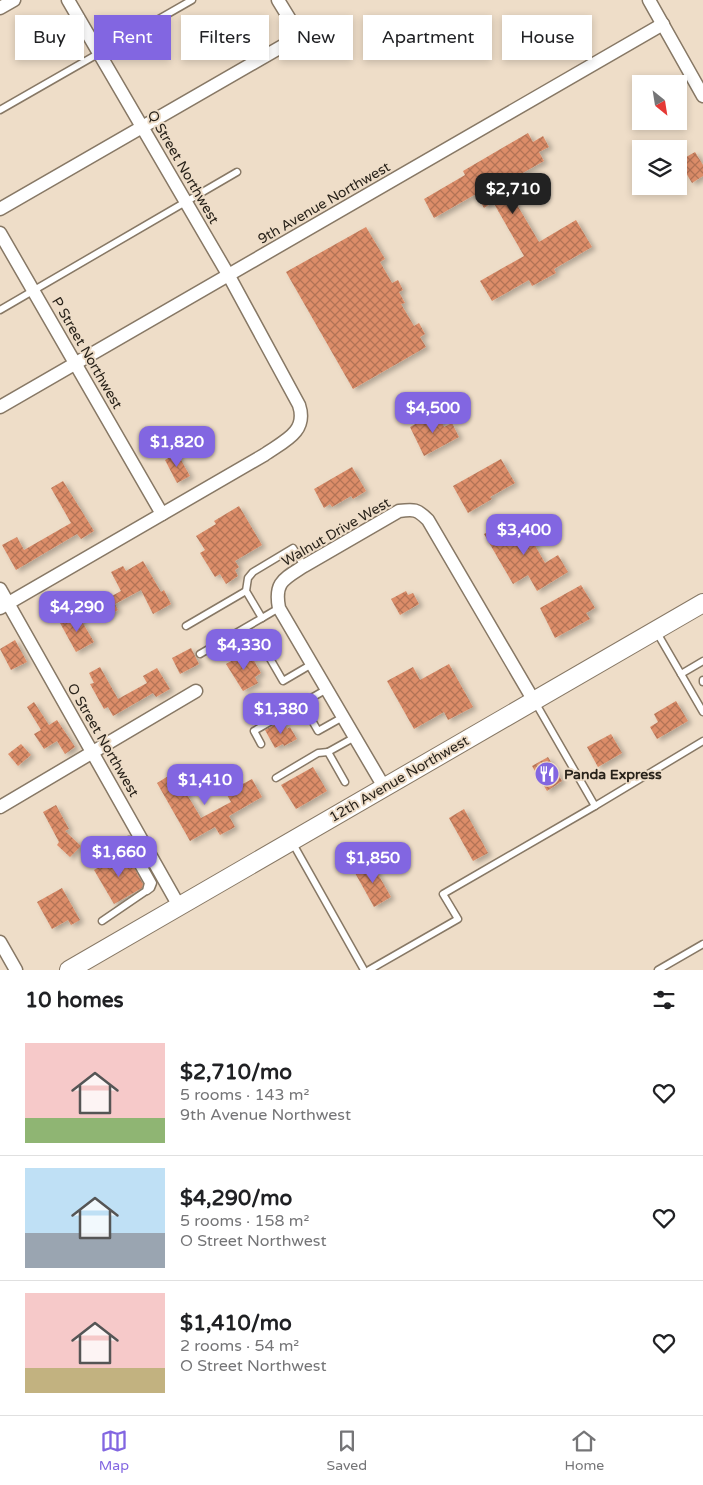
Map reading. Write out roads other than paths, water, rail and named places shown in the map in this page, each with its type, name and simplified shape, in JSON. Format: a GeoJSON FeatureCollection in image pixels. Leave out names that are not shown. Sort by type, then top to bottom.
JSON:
{"type":"FeatureCollection","features":[{"type":"Feature","properties":{"kind":"main road","name":"12th Avenue Northwest"},"geometry":{"type":"LineString","coordinates":[[69,970],[703,603]]}},
{"type":"Feature","properties":{"kind":"street"},"geometry":{"type":"LineString","coordinates":[[0,8],[14,0]]}},
{"type":"Feature","properties":{"kind":"street","name":"Q Street Northwest"},"geometry":{"type":"LineString","coordinates":[[68,0],[94,44]]}},
{"type":"Feature","properties":{"kind":"street"},"geometry":{"type":"LineString","coordinates":[[0,209],[300,36],[278,0]]}},
{"type":"Feature","properties":{"kind":"street"},"geometry":{"type":"LineString","coordinates":[[649,0],[702,94]]}},
{"type":"Feature","properties":{"kind":"street","name":"9th Avenue Northwest"},"geometry":{"type":"LineString","coordinates":[[0,407],[663,24]]}},
{"type":"Feature","properties":{"kind":"street","name":"Q Street Northwest"},"geometry":{"type":"LineString","coordinates":[[4,605],[264,455],[289,438],[301,423],[302,414],[299,405],[229,276],[103,60]]}},
{"type":"Feature","properties":{"kind":"street","name":"P Street Northwest"},"geometry":{"type":"LineString","coordinates":[[0,233],[162,514]]}},
{"type":"Feature","properties":{"kind":"street","name":"Walnut Drive West"},"geometry":{"type":"LineString","coordinates":[[279,608],[276,593],[280,584],[291,574],[399,511],[412,509],[428,520],[534,701]]}},
{"type":"Feature","properties":{"kind":"street","name":"O Street Northwest"},"geometry":{"type":"LineString","coordinates":[[0,589],[4,605],[93,753],[179,906]]}},
{"type":"Feature","properties":{"kind":"street"},"geometry":{"type":"LineString","coordinates":[[279,608],[384,787]]}},
{"type":"Feature","properties":{"kind":"street"},"geometry":{"type":"LineString","coordinates":[[0,807],[196,692]]}},
{"type":"Feature","properties":{"kind":"street"},"geometry":{"type":"LineString","coordinates":[[0,942],[16,970]]}},
{"type":"Feature","properties":{"kind":"lane"},"geometry":{"type":"LineString","coordinates":[[166,15],[192,0]]}},
{"type":"Feature","properties":{"kind":"lane"},"geometry":{"type":"LineString","coordinates":[[0,110],[94,56]]}},
{"type":"Feature","properties":{"kind":"lane"},"geometry":{"type":"LineString","coordinates":[[0,310],[237,172]]}},
{"type":"Feature","properties":{"kind":"lane"},"geometry":{"type":"LineString","coordinates":[[262,618],[246,591],[248,578],[254,572],[293,548],[304,566]]}},
{"type":"Feature","properties":{"kind":"lane"},"geometry":{"type":"LineString","coordinates":[[186,626],[246,591]]}},
{"type":"Feature","properties":{"kind":"lane"},"geometry":{"type":"LineString","coordinates":[[200,654],[279,608]]}},
{"type":"Feature","properties":{"kind":"lane"},"geometry":{"type":"LineString","coordinates":[[656,630],[703,712]]}},
{"type":"Feature","properties":{"kind":"lane"},"geometry":{"type":"LineString","coordinates":[[261,643],[283,681],[312,664]]}},
{"type":"Feature","properties":{"kind":"lane"},"geometry":{"type":"LineString","coordinates":[[681,674],[703,661]]}},
{"type":"Feature","properties":{"kind":"lane"},"geometry":{"type":"LineString","coordinates":[[261,744],[254,731],[327,688]]}},
{"type":"Feature","properties":{"kind":"lane"},"geometry":{"type":"LineString","coordinates":[[534,701],[595,806]]}},
{"type":"Feature","properties":{"kind":"lane"},"geometry":{"type":"LineString","coordinates":[[302,703],[318,731],[343,717]]}},
{"type":"Feature","properties":{"kind":"lane"},"geometry":{"type":"LineString","coordinates":[[276,778],[318,753],[328,752],[355,737]]}},
{"type":"Feature","properties":{"kind":"lane"},"geometry":{"type":"LineString","coordinates":[[369,970],[458,919],[443,894],[703,741]]}},
{"type":"Feature","properties":{"kind":"lane"},"geometry":{"type":"LineString","coordinates":[[328,752],[345,782]]}},
{"type":"Feature","properties":{"kind":"lane"},"geometry":{"type":"LineString","coordinates":[[102,920],[146,891],[148,883],[127,841]]}},
{"type":"Feature","properties":{"kind":"lane"},"geometry":{"type":"LineString","coordinates":[[291,841],[364,970]]}},
{"type":"Feature","properties":{"kind":"lane"},"geometry":{"type":"LineString","coordinates":[[658,970],[703,944]]}},
{"type":"Feature","properties":{"kind":"place","name":"Panda Express"},"geometry":{"type":"Point","coordinates":[547,774]}}]}
